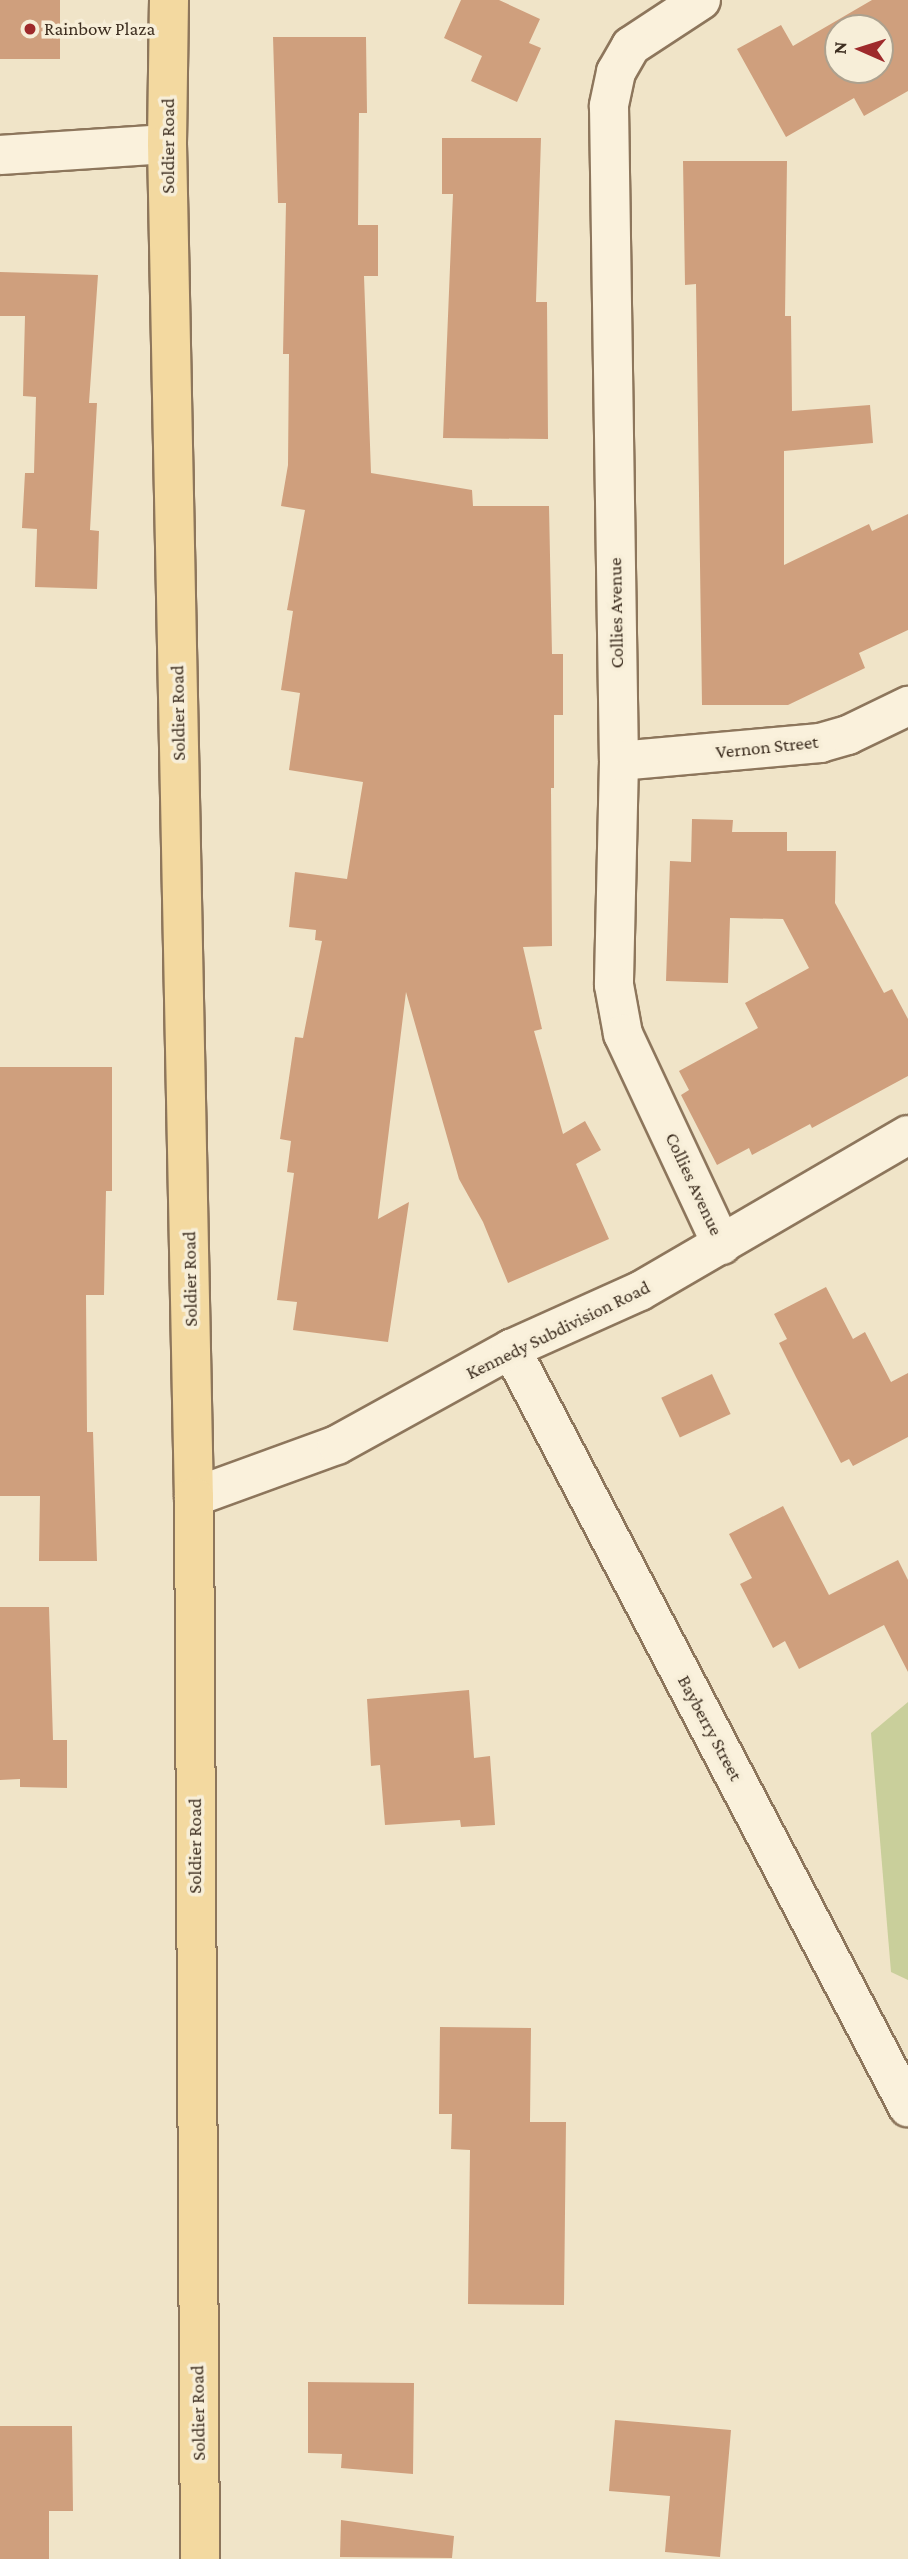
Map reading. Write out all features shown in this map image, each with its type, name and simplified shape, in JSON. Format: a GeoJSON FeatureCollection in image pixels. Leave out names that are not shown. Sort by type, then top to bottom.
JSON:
{"type":"FeatureCollection","features":[{"type":"Feature","properties":{"kind":"main road","name":"Soldier Road"},"geometry":{"type":"LineString","coordinates":[[169,0],[167,144],[194,1496],[200,2559]]}},
{"type":"Feature","properties":{"kind":"street","name":"Collies Avenue"},"geometry":{"type":"LineString","coordinates":[[701,0],[631,46],[616,72],[609,106],[619,761],[617,1018],[722,1245]]}},
{"type":"Feature","properties":{"kind":"street"},"geometry":{"type":"LineString","coordinates":[[0,155],[167,144]]}},
{"type":"Feature","properties":{"kind":"street","name":"Vernon Street"},"geometry":{"type":"LineString","coordinates":[[619,761],[820,743],[848,735],[908,706]]}},
{"type":"Feature","properties":{"kind":"street","name":"Kennedy Subdivision Road"},"geometry":{"type":"LineString","coordinates":[[194,1496],[337,1445],[511,1349],[640,1291],[908,1135]]}},
{"type":"Feature","properties":{"kind":"street","name":"Bayberry Street"},"geometry":{"type":"LineString","coordinates":[[511,1349],[908,2108]]}},
{"type":"Feature","properties":{"kind":"green space"},"geometry":{"type":"Polygon","coordinates":[[[908,1702],[908,1980],[891,1972],[871,1733],[908,1702]]]}},
{"type":"Feature","properties":{"kind":"building","name":"Rainbow Plaza"},"geometry":{"type":"Polygon","coordinates":[[[0,0],[60,0],[60,59],[0,59],[0,0]]]}},
{"type":"Feature","properties":{"kind":"building"},"geometry":{"type":"Polygon","coordinates":[[[461,0],[499,0],[540,19],[529,43],[541,48],[517,102],[471,81],[482,56],[444,38],[461,0]]]}},
{"type":"Feature","properties":{"kind":"building"},"geometry":{"type":"Polygon","coordinates":[[[872,0],[908,0],[908,91],[864,116],[854,98],[786,137],[737,49],[781,25],[793,46],[824,28],[824,84],[894,84],[894,14],[848,14],[872,0]]]}},
{"type":"Feature","properties":{"kind":"building"},"geometry":{"type":"Polygon","coordinates":[[[273,37],[366,37],[367,113],[359,113],[358,225],[378,225],[378,276],[364,276],[371,473],[472,490],[473,506],[549,506],[552,654],[563,654],[563,715],[554,715],[554,788],[551,788],[552,946],[523,947],[542,1029],[534,1031],[563,1134],[585,1121],[601,1150],[576,1164],[609,1239],[508,1283],[483,1222],[459,1179],[406,992],[378,1219],[409,1202],[388,1342],[293,1330],[297,1302],[277,1300],[294,1173],[287,1172],[291,1141],[280,1139],[295,1037],[303,1038],[322,941],[315,940],[316,930],[289,927],[295,872],[347,879],[363,782],[289,770],[300,693],[281,690],[293,611],[287,610],[305,510],[281,506],[288,465],[289,354],[283,354],[286,203],[278,203],[273,37]]]}},
{"type":"Feature","properties":{"kind":"building"},"geometry":{"type":"Polygon","coordinates":[[[442,138],[541,138],[536,302],[547,302],[548,439],[443,438],[453,194],[442,194],[442,138]]]}},
{"type":"Feature","properties":{"kind":"building"},"geometry":{"type":"Polygon","coordinates":[[[683,161],[787,161],[785,316],[791,316],[792,411],[870,405],[873,443],[784,451],[784,565],[869,524],[872,531],[908,514],[908,630],[859,653],[865,668],[788,705],[702,705],[696,284],[685,285],[683,161]]]}},
{"type":"Feature","properties":{"kind":"building"},"geometry":{"type":"Polygon","coordinates":[[[0,272],[98,275],[89,403],[97,403],[90,530],[99,531],[97,589],[35,587],[37,529],[22,528],[25,473],[34,473],[36,397],[23,396],[25,316],[0,316],[0,272]]]}},
{"type":"Feature","properties":{"kind":"building"},"geometry":{"type":"Polygon","coordinates":[[[692,819],[733,820],[732,832],[787,832],[787,851],[836,851],[835,903],[884,993],[892,989],[908,1019],[908,1076],[812,1128],[810,1124],[752,1155],[749,1148],[717,1165],[681,1095],[689,1090],[679,1071],[758,1028],[745,1003],[809,968],[783,919],[730,918],[728,983],[666,981],[670,861],[691,862],[692,819]]]}},
{"type":"Feature","properties":{"kind":"building"},"geometry":{"type":"Polygon","coordinates":[[[0,1067],[112,1067],[112,1191],[106,1191],[104,1295],[86,1295],[87,1432],[93,1432],[97,1561],[39,1561],[40,1496],[0,1496],[0,1067]]]}},
{"type":"Feature","properties":{"kind":"building"},"geometry":{"type":"Polygon","coordinates":[[[826,1287],[853,1339],[865,1332],[891,1382],[908,1373],[908,1437],[853,1466],[849,1459],[841,1463],[796,1377],[779,1343],[787,1339],[774,1314],[826,1287]]]}},
{"type":"Feature","properties":{"kind":"building"},"geometry":{"type":"Polygon","coordinates":[[[712,1374],[731,1414],[680,1438],[661,1398],[712,1374]]]}},
{"type":"Feature","properties":{"kind":"building"},"geometry":{"type":"Polygon","coordinates":[[[783,1506],[829,1595],[898,1560],[908,1580],[908,1672],[884,1625],[799,1669],[785,1641],[773,1648],[740,1584],[752,1578],[729,1534],[783,1506]]]}},
{"type":"Feature","properties":{"kind":"building"},"geometry":{"type":"Polygon","coordinates":[[[0,1607],[49,1607],[53,1740],[67,1740],[67,1788],[20,1787],[20,1779],[0,1780],[0,1607]]]}},
{"type":"Feature","properties":{"kind":"building"},"geometry":{"type":"Polygon","coordinates":[[[469,1690],[474,1758],[490,1756],[495,1825],[461,1827],[460,1820],[385,1825],[380,1765],[371,1766],[367,1699],[469,1690]]]}},
{"type":"Feature","properties":{"kind":"building"},"geometry":{"type":"Polygon","coordinates":[[[440,2027],[531,2028],[530,2122],[566,2122],[564,2305],[468,2304],[470,2150],[451,2149],[452,2114],[439,2114],[440,2027]]]}},
{"type":"Feature","properties":{"kind":"building"},"geometry":{"type":"Polygon","coordinates":[[[308,2382],[414,2383],[413,2474],[341,2468],[342,2454],[308,2453],[308,2382]]]}},
{"type":"Feature","properties":{"kind":"building"},"geometry":{"type":"Polygon","coordinates":[[[615,2420],[731,2430],[720,2557],[665,2552],[670,2496],[609,2491],[615,2420]]]}},
{"type":"Feature","properties":{"kind":"building"},"geometry":{"type":"Polygon","coordinates":[[[0,2426],[72,2426],[73,2511],[49,2511],[49,2559],[0,2559],[0,2426]]]}},
{"type":"Feature","properties":{"kind":"building"},"geometry":{"type":"Polygon","coordinates":[[[341,2520],[454,2536],[452,2558],[340,2557],[341,2520]]]}},
{"type":"Feature","properties":{"kind":"place","name":"Rainbow Plaza"},"geometry":{"type":"Point","coordinates":[30,29]}}]}
